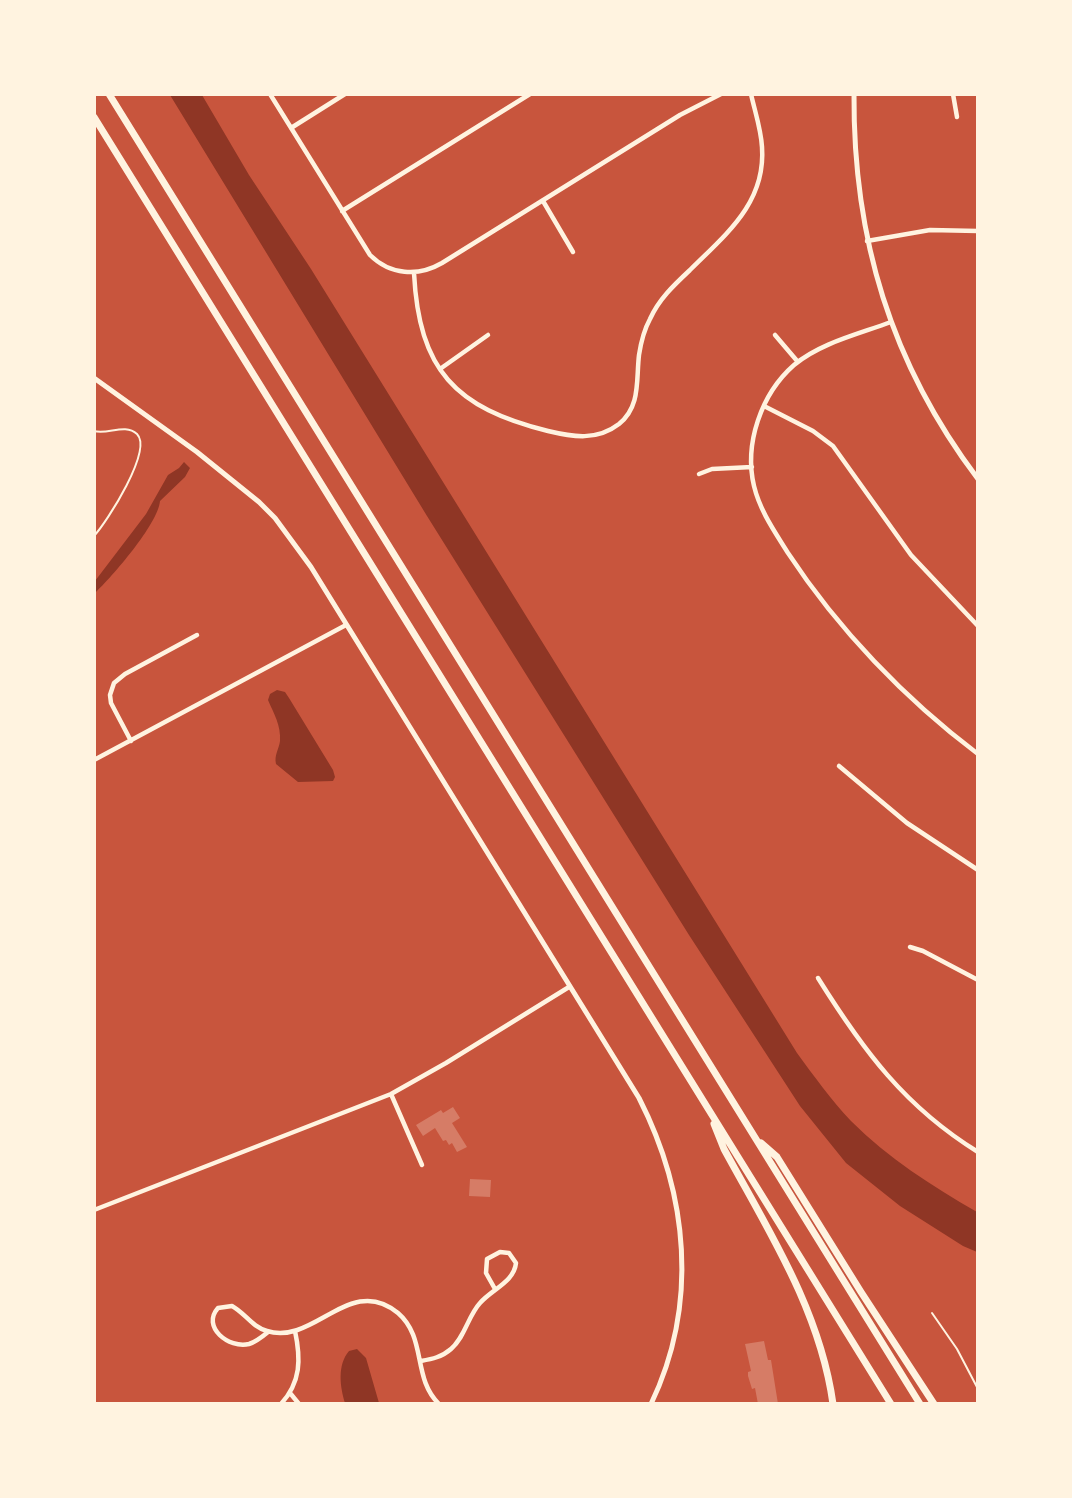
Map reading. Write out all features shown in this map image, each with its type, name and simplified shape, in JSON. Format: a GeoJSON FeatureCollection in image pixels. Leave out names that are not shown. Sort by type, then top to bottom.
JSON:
{"type":"FeatureCollection","features":[{"type":"Feature","properties":{"kind":"highway"},"geometry":{"type":"LineString","coordinates":[[108,94],[920,1404]]}},
{"type":"Feature","properties":{"kind":"highway"},"geometry":{"type":"LineString","coordinates":[[94,117],[891,1404]]}},
{"type":"Feature","properties":{"kind":"highway"},"geometry":{"type":"LineString","coordinates":[[705,1104],[724,1149],[805,1302],[824,1360],[833,1404]]}},
{"type":"Feature","properties":{"kind":"highway"},"geometry":{"type":"LineString","coordinates":[[754,1137],[777,1157],[934,1404]]}},
{"type":"Feature","properties":{"kind":"street"},"geometry":{"type":"LineString","coordinates":[[270,94],[363,245],[376,261],[391,269],[414,273],[437,266],[690,109],[721,94]]}},
{"type":"Feature","properties":{"kind":"street"},"geometry":{"type":"LineString","coordinates":[[291,128],[345,94]]}},
{"type":"Feature","properties":{"kind":"street"},"geometry":{"type":"LineString","coordinates":[[342,211],[530,94]]}},
{"type":"Feature","properties":{"kind":"street"},"geometry":{"type":"LineString","coordinates":[[414,273],[420,327],[440,369],[457,389],[472,401],[513,422],[582,437],[601,433],[629,413],[636,396],[641,346],[653,313],[672,287],[738,223],[754,197],[760,179],[762,153],[751,94]]}},
{"type":"Feature","properties":{"kind":"street"},"geometry":{"type":"LineString","coordinates":[[854,94],[856,170],[866,241],[877,282],[919,389],[956,450],[978,479]]}},
{"type":"Feature","properties":{"kind":"street"},"geometry":{"type":"LineString","coordinates":[[953,94],[957,117]]}},
{"type":"Feature","properties":{"kind":"street"},"geometry":{"type":"LineString","coordinates":[[543,201],[573,252]]}},
{"type":"Feature","properties":{"kind":"street"},"geometry":{"type":"LineString","coordinates":[[866,241],[930,230],[978,231]]}},
{"type":"Feature","properties":{"kind":"street"},"geometry":{"type":"LineString","coordinates":[[891,322],[825,347],[798,362],[782,378],[764,406],[754,437],[751,467],[757,496],[769,522],[798,568],[828,608],[915,701],[978,754]]}},
{"type":"Feature","properties":{"kind":"street"},"geometry":{"type":"LineString","coordinates":[[440,369],[488,335]]}},
{"type":"Feature","properties":{"kind":"street"},"geometry":{"type":"LineString","coordinates":[[775,335],[798,362]]}},
{"type":"Feature","properties":{"kind":"street"},"geometry":{"type":"LineString","coordinates":[[94,378],[197,452],[260,502],[305,559],[493,859],[652,1123],[663,1152],[681,1224],[682,1264],[675,1333],[661,1383],[651,1404]]}},
{"type":"Feature","properties":{"kind":"street"},"geometry":{"type":"LineString","coordinates":[[764,406],[813,431],[833,446],[911,555],[978,626]]}},
{"type":"Feature","properties":{"kind":"street"},"geometry":{"type":"LineString","coordinates":[[699,474],[712,469],[751,467]]}},
{"type":"Feature","properties":{"kind":"street"},"geometry":{"type":"LineString","coordinates":[[94,760],[346,625]]}},
{"type":"Feature","properties":{"kind":"street"},"geometry":{"type":"LineString","coordinates":[[131,741],[111,703],[110,695],[114,683],[125,674],[197,635]]}},
{"type":"Feature","properties":{"kind":"street"},"geometry":{"type":"LineString","coordinates":[[839,766],[907,823],[978,870]]}},
{"type":"Feature","properties":{"kind":"street"},"geometry":{"type":"LineString","coordinates":[[910,947],[978,980]]}},
{"type":"Feature","properties":{"kind":"street"},"geometry":{"type":"LineString","coordinates":[[818,978],[863,1048],[892,1082],[941,1127],[978,1152]]}},
{"type":"Feature","properties":{"kind":"street"},"geometry":{"type":"LineString","coordinates":[[94,1210],[390,1094],[446,1063],[569,987]]}},
{"type":"Feature","properties":{"kind":"street"},"geometry":{"type":"LineString","coordinates":[[390,1094],[422,1165]]}},
{"type":"Feature","properties":{"kind":"street"},"geometry":{"type":"LineString","coordinates":[[421,1361],[442,1356],[453,1348],[476,1307],[512,1276],[515,1270],[513,1257],[509,1254],[500,1252],[487,1259],[486,1273],[495,1289]]}},
{"type":"Feature","properties":{"kind":"street"},"geometry":{"type":"LineString","coordinates":[[268,1332],[251,1343],[233,1344],[217,1332],[213,1326],[213,1316],[218,1308],[232,1306],[251,1323],[268,1332],[295,1331],[343,1306],[363,1301],[382,1305],[395,1311],[410,1327],[418,1344],[425,1387],[439,1404]]}},
{"type":"Feature","properties":{"kind":"street"},"geometry":{"type":"LineString","coordinates":[[281,1404],[290,1393],[299,1367],[295,1331]]}},
{"type":"Feature","properties":{"kind":"street"},"geometry":{"type":"LineString","coordinates":[[290,1393],[299,1404]]}},
{"type":"Feature","properties":{"kind":"lane"},"geometry":{"type":"LineString","coordinates":[[932,1313],[957,1349],[978,1389]]}},
{"type":"Feature","properties":{"kind":"path"},"geometry":{"type":"LineString","coordinates":[[94,432],[130,430],[139,438],[141,451],[129,479],[102,527],[94,536]]}},
{"type":"Feature","properties":{"kind":"shaded area"},"geometry":{"type":"Polygon","coordinates":[[[170,95],[202,95],[249,175],[311,269],[797,1053],[837,1105],[865,1134],[911,1171],[977,1212],[977,1252],[900,1206],[846,1163],[800,1106],[689,935],[427,516],[170,95]]]}},
{"type":"Feature","properties":{"kind":"shaded area"},"geometry":{"type":"Polygon","coordinates":[[[184,462],[190,468],[185,477],[160,501],[143,536],[95,593],[95,581],[146,514],[168,475],[184,462]]]}},
{"type":"Feature","properties":{"kind":"shaded area"},"geometry":{"type":"Polygon","coordinates":[[[277,690],[285,692],[289,698],[333,770],[333,781],[298,782],[276,764],[279,730],[268,700],[270,694],[277,690]]]}},
{"type":"Feature","properties":{"kind":"shaded area"},"geometry":{"type":"Polygon","coordinates":[[[357,1349],[366,1358],[379,1403],[345,1403],[341,1369],[349,1351],[357,1349]]]}},
{"type":"Feature","properties":{"kind":"building"},"geometry":{"type":"Polygon","coordinates":[[[453,1107],[460,1118],[452,1123],[467,1147],[457,1152],[452,1143],[449,1145],[446,1140],[443,1141],[435,1128],[423,1136],[416,1125],[441,1110],[443,1113],[453,1107]]]}},
{"type":"Feature","properties":{"kind":"building"},"geometry":{"type":"Polygon","coordinates":[[[470,1179],[491,1180],[490,1197],[469,1196],[470,1179]]]}},
{"type":"Feature","properties":{"kind":"building"},"geometry":{"type":"Polygon","coordinates":[[[764,1341],[768,1360],[771,1360],[778,1404],[758,1404],[755,1388],[752,1389],[748,1376],[751,1371],[745,1344],[764,1341]]]}}]}
